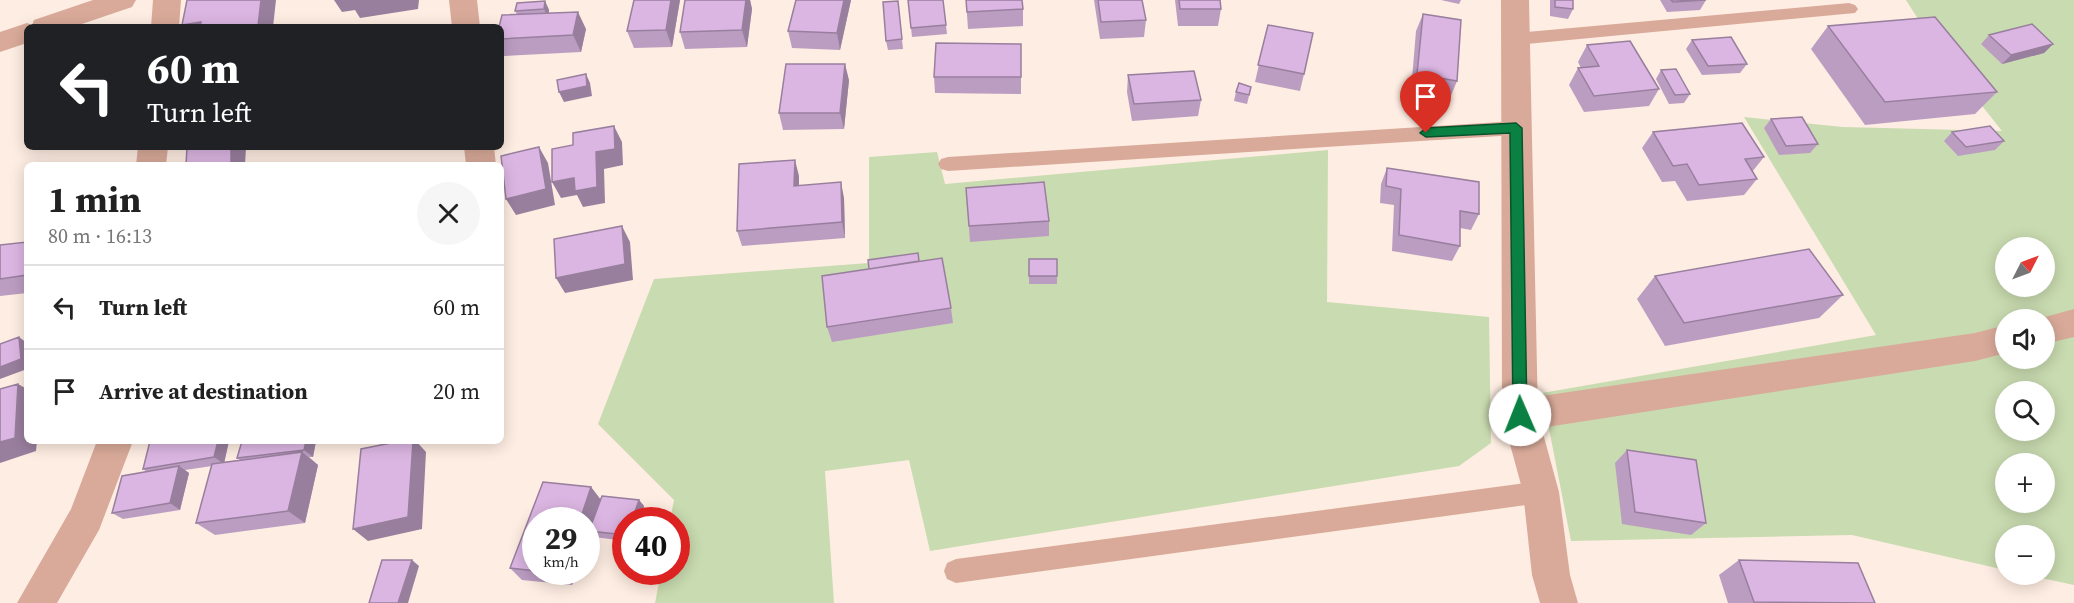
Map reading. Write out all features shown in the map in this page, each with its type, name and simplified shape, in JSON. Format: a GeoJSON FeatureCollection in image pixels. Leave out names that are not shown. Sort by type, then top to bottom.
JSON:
{"type":"FeatureCollection","features":[{"type":"Feature","properties":{"kind":"street"},"geometry":{"type":"LineString","coordinates":[[53,24],[122,0]]}},
{"type":"Feature","properties":{"kind":"street"},"geometry":{"type":"LineString","coordinates":[[165,24],[167,0]]}},
{"type":"Feature","properties":{"kind":"street"},"geometry":{"type":"LineString","coordinates":[[464,0],[466,24]]}},
{"type":"Feature","properties":{"kind":"street"},"geometry":{"type":"LineString","coordinates":[[1515,0],[1520,415],[1541,492],[1551,575],[1559,603]]}},
{"type":"Feature","properties":{"kind":"street"},"geometry":{"type":"LineString","coordinates":[[0,42],[24,34]]}},
{"type":"Feature","properties":{"kind":"street"},"geometry":{"type":"LineString","coordinates":[[2055,327],[2074,323]]}},
{"type":"Feature","properties":{"kind":"street"},"geometry":{"type":"LineString","coordinates":[[1520,415],[1975,347],[1995,342]]}},
{"type":"Feature","properties":{"kind":"street"},"geometry":{"type":"LineString","coordinates":[[36,603],[86,518],[114,444]]}},
{"type":"Feature","properties":{"kind":"lane"},"geometry":{"type":"LineString","coordinates":[[1515,39],[1849,9]]}},
{"type":"Feature","properties":{"kind":"lane"},"geometry":{"type":"LineString","coordinates":[[948,164],[1516,128]]}},
{"type":"Feature","properties":{"kind":"lane"},"geometry":{"type":"LineString","coordinates":[[956,572],[1541,492]]}},
{"type":"Feature","properties":{"kind":"green space"},"geometry":{"type":"Polygon","coordinates":[[[1906,0],[2074,0],[2074,585],[2055,581],[2055,525],[1995,525],[1995,568],[1852,535],[1571,541],[1542,393],[1876,335],[1744,117],[1843,127],[2002,131],[1937,49],[1906,0]]]}},
{"type":"Feature","properties":{"kind":"green space"},"geometry":{"type":"Polygon","coordinates":[[[1328,150],[1327,302],[1489,317],[1491,443],[1459,466],[930,551],[909,460],[825,471],[834,603],[655,603],[658,585],[690,585],[690,507],[673,507],[674,500],[598,424],[654,279],[869,263],[869,157],[937,152],[945,184],[1328,150]]]}},
{"type":"Feature","properties":{"kind":"building"},"geometry":{"type":"Polygon","coordinates":[[[187,0],[261,0],[258,24],[201,24],[201,22],[182,24],[187,0]]]}},
{"type":"Feature","properties":{"kind":"building"},"geometry":{"type":"Polygon","coordinates":[[[634,0],[671,0],[666,30],[627,31],[634,0]]]}},
{"type":"Feature","properties":{"kind":"building"},"geometry":{"type":"Polygon","coordinates":[[[685,0],[746,0],[742,30],[680,32],[685,0]]]}},
{"type":"Feature","properties":{"kind":"building"},"geometry":{"type":"Polygon","coordinates":[[[796,0],[844,0],[837,33],[788,31],[796,0]]]}},
{"type":"Feature","properties":{"kind":"building"},"geometry":{"type":"Polygon","coordinates":[[[908,0],[943,0],[946,25],[911,28],[908,0]]]}},
{"type":"Feature","properties":{"kind":"building"},"geometry":{"type":"Polygon","coordinates":[[[966,0],[1022,0],[1023,9],[967,12],[966,0]]]}},
{"type":"Feature","properties":{"kind":"building"},"geometry":{"type":"Polygon","coordinates":[[[1098,0],[1142,0],[1146,20],[1101,22],[1098,0]]]}},
{"type":"Feature","properties":{"kind":"building"},"geometry":{"type":"Polygon","coordinates":[[[1179,0],[1220,0],[1221,9],[1180,9],[1179,0]]]}},
{"type":"Feature","properties":{"kind":"building"},"geometry":{"type":"Polygon","coordinates":[[[1555,0],[1573,0],[1573,9],[1555,7],[1555,0]]]}},
{"type":"Feature","properties":{"kind":"building"},"geometry":{"type":"Polygon","coordinates":[[[1671,0],[1706,0],[1673,2],[1671,0]]]}},
{"type":"Feature","properties":{"kind":"building"},"geometry":{"type":"Polygon","coordinates":[[[545,1],[544,9],[515,11],[517,3],[545,1]]]}},
{"type":"Feature","properties":{"kind":"building"},"geometry":{"type":"Polygon","coordinates":[[[898,1],[902,39],[886,41],[883,2],[898,1]]]}},
{"type":"Feature","properties":{"kind":"building"},"geometry":{"type":"Polygon","coordinates":[[[578,12],[573,35],[504,39],[504,24],[500,24],[502,15],[578,12]]]}},
{"type":"Feature","properties":{"kind":"building"},"geometry":{"type":"Polygon","coordinates":[[[1423,14],[1461,20],[1457,81],[1417,74],[1423,14]]]}},
{"type":"Feature","properties":{"kind":"building"},"geometry":{"type":"Polygon","coordinates":[[[1935,17],[1997,92],[1885,102],[1828,26],[1935,17]]]}},
{"type":"Feature","properties":{"kind":"building"},"geometry":{"type":"Polygon","coordinates":[[[2032,24],[2053,44],[2011,55],[1989,35],[2032,24]]]}},
{"type":"Feature","properties":{"kind":"building"},"geometry":{"type":"Polygon","coordinates":[[[1268,25],[1313,33],[1304,74],[1258,65],[1268,25]]]}},
{"type":"Feature","properties":{"kind":"building"},"geometry":{"type":"Polygon","coordinates":[[[1731,37],[1747,64],[1708,66],[1692,40],[1731,37]]]}},
{"type":"Feature","properties":{"kind":"building"},"geometry":{"type":"Polygon","coordinates":[[[1630,41],[1659,89],[1594,96],[1578,68],[1599,66],[1587,45],[1630,41]]]}},
{"type":"Feature","properties":{"kind":"building"},"geometry":{"type":"Polygon","coordinates":[[[936,43],[1021,44],[1021,77],[934,77],[936,43]]]}},
{"type":"Feature","properties":{"kind":"building"},"geometry":{"type":"Polygon","coordinates":[[[786,64],[845,64],[840,113],[779,113],[786,64]]]}},
{"type":"Feature","properties":{"kind":"building"},"geometry":{"type":"Polygon","coordinates":[[[1676,69],[1690,94],[1675,95],[1661,70],[1676,69]]]}},
{"type":"Feature","properties":{"kind":"building"},"geometry":{"type":"Polygon","coordinates":[[[1194,71],[1201,100],[1134,104],[1128,75],[1194,71]]]}},
{"type":"Feature","properties":{"kind":"building"},"geometry":{"type":"Polygon","coordinates":[[[586,74],[587,86],[559,92],[557,80],[586,74]]]}},
{"type":"Feature","properties":{"kind":"building"},"geometry":{"type":"Polygon","coordinates":[[[1239,83],[1251,87],[1249,95],[1236,92],[1239,83]]]}},
{"type":"Feature","properties":{"kind":"building"},"geometry":{"type":"Polygon","coordinates":[[[1802,117],[1818,144],[1786,146],[1771,119],[1802,117]]]}},
{"type":"Feature","properties":{"kind":"building"},"geometry":{"type":"Polygon","coordinates":[[[1742,123],[1764,157],[1745,159],[1757,179],[1699,185],[1687,164],[1673,166],[1653,132],[1742,123]]]}},
{"type":"Feature","properties":{"kind":"building"},"geometry":{"type":"Polygon","coordinates":[[[614,126],[615,149],[596,152],[597,187],[575,191],[574,178],[552,182],[552,149],[573,145],[573,133],[614,126]]]}},
{"type":"Feature","properties":{"kind":"building"},"geometry":{"type":"Polygon","coordinates":[[[1990,126],[2004,141],[1966,147],[1952,132],[1990,126]]]}},
{"type":"Feature","properties":{"kind":"building"},"geometry":{"type":"Polygon","coordinates":[[[539,147],[546,189],[506,199],[504,162],[502,162],[501,156],[539,147]]]}},
{"type":"Feature","properties":{"kind":"building"},"geometry":{"type":"Polygon","coordinates":[[[187,150],[231,150],[231,162],[186,162],[187,150]]]}},
{"type":"Feature","properties":{"kind":"building"},"geometry":{"type":"Polygon","coordinates":[[[795,160],[794,186],[841,182],[842,222],[737,231],[739,164],[795,160]]]}},
{"type":"Feature","properties":{"kind":"building"},"geometry":{"type":"Polygon","coordinates":[[[1387,168],[1479,182],[1479,214],[1460,211],[1460,246],[1399,235],[1401,189],[1386,186],[1387,168]]]}},
{"type":"Feature","properties":{"kind":"building"},"geometry":{"type":"Polygon","coordinates":[[[1044,182],[1049,221],[969,226],[966,188],[1044,182]]]}},
{"type":"Feature","properties":{"kind":"building"},"geometry":{"type":"Polygon","coordinates":[[[622,226],[625,264],[556,278],[554,239],[622,226]]]}},
{"type":"Feature","properties":{"kind":"building"},"geometry":{"type":"Polygon","coordinates":[[[24,242],[24,275],[0,279],[0,245],[24,242]]]}},
{"type":"Feature","properties":{"kind":"building"},"geometry":{"type":"Polygon","coordinates":[[[1809,249],[1843,295],[1684,323],[1655,276],[1809,249]]]}},
{"type":"Feature","properties":{"kind":"building"},"geometry":{"type":"Polygon","coordinates":[[[918,253],[919,261],[869,269],[868,260],[918,253]]]}},
{"type":"Feature","properties":{"kind":"building"},"geometry":{"type":"Polygon","coordinates":[[[942,258],[951,308],[827,327],[822,276],[942,258]]]}},
{"type":"Feature","properties":{"kind":"building"},"geometry":{"type":"Polygon","coordinates":[[[1029,259],[1057,259],[1057,276],[1029,276],[1029,259]]]}},
{"type":"Feature","properties":{"kind":"building"},"geometry":{"type":"Polygon","coordinates":[[[19,337],[21,359],[0,367],[0,344],[19,337]]]}},
{"type":"Feature","properties":{"kind":"building"},"geometry":{"type":"Polygon","coordinates":[[[18,384],[15,438],[0,442],[0,389],[18,384]]]}},
{"type":"Feature","properties":{"kind":"building"},"geometry":{"type":"Polygon","coordinates":[[[149,444],[217,444],[214,457],[143,469],[149,444]]]}},
{"type":"Feature","properties":{"kind":"building"},"geometry":{"type":"Polygon","coordinates":[[[241,444],[305,444],[304,450],[237,458],[241,444]]]}},
{"type":"Feature","properties":{"kind":"building"},"geometry":{"type":"Polygon","coordinates":[[[386,444],[413,444],[408,517],[353,529],[361,449],[386,444]]]}},
{"type":"Feature","properties":{"kind":"building"},"geometry":{"type":"Polygon","coordinates":[[[1627,450],[1696,460],[1706,523],[1635,512],[1627,450]]]}},
{"type":"Feature","properties":{"kind":"building"},"geometry":{"type":"Polygon","coordinates":[[[302,452],[288,511],[196,523],[212,464],[302,452]]]}},
{"type":"Feature","properties":{"kind":"building"},"geometry":{"type":"Polygon","coordinates":[[[179,466],[170,503],[112,513],[122,476],[179,466]]]}},
{"type":"Feature","properties":{"kind":"building"},"geometry":{"type":"Polygon","coordinates":[[[543,482],[591,487],[584,507],[533,507],[543,482]]]}},
{"type":"Feature","properties":{"kind":"building"},"geometry":{"type":"Polygon","coordinates":[[[602,496],[639,500],[637,507],[612,507],[612,533],[600,532],[600,507],[598,507],[602,496]]]}},
{"type":"Feature","properties":{"kind":"building"},"geometry":{"type":"Polygon","coordinates":[[[522,537],[522,569],[510,568],[522,537]]]}},
{"type":"Feature","properties":{"kind":"building"},"geometry":{"type":"Polygon","coordinates":[[[382,560],[412,560],[398,603],[369,603],[382,560]]]}},
{"type":"Feature","properties":{"kind":"building"},"geometry":{"type":"Polygon","coordinates":[[[1739,560],[1858,563],[1875,603],[1754,602],[1739,560]]]}},
{"type":"Feature","properties":{"kind":"route"},"geometry":{"type":"LineString","coordinates":[[1426,133],[1516,128],[1520,415]]}}]}
